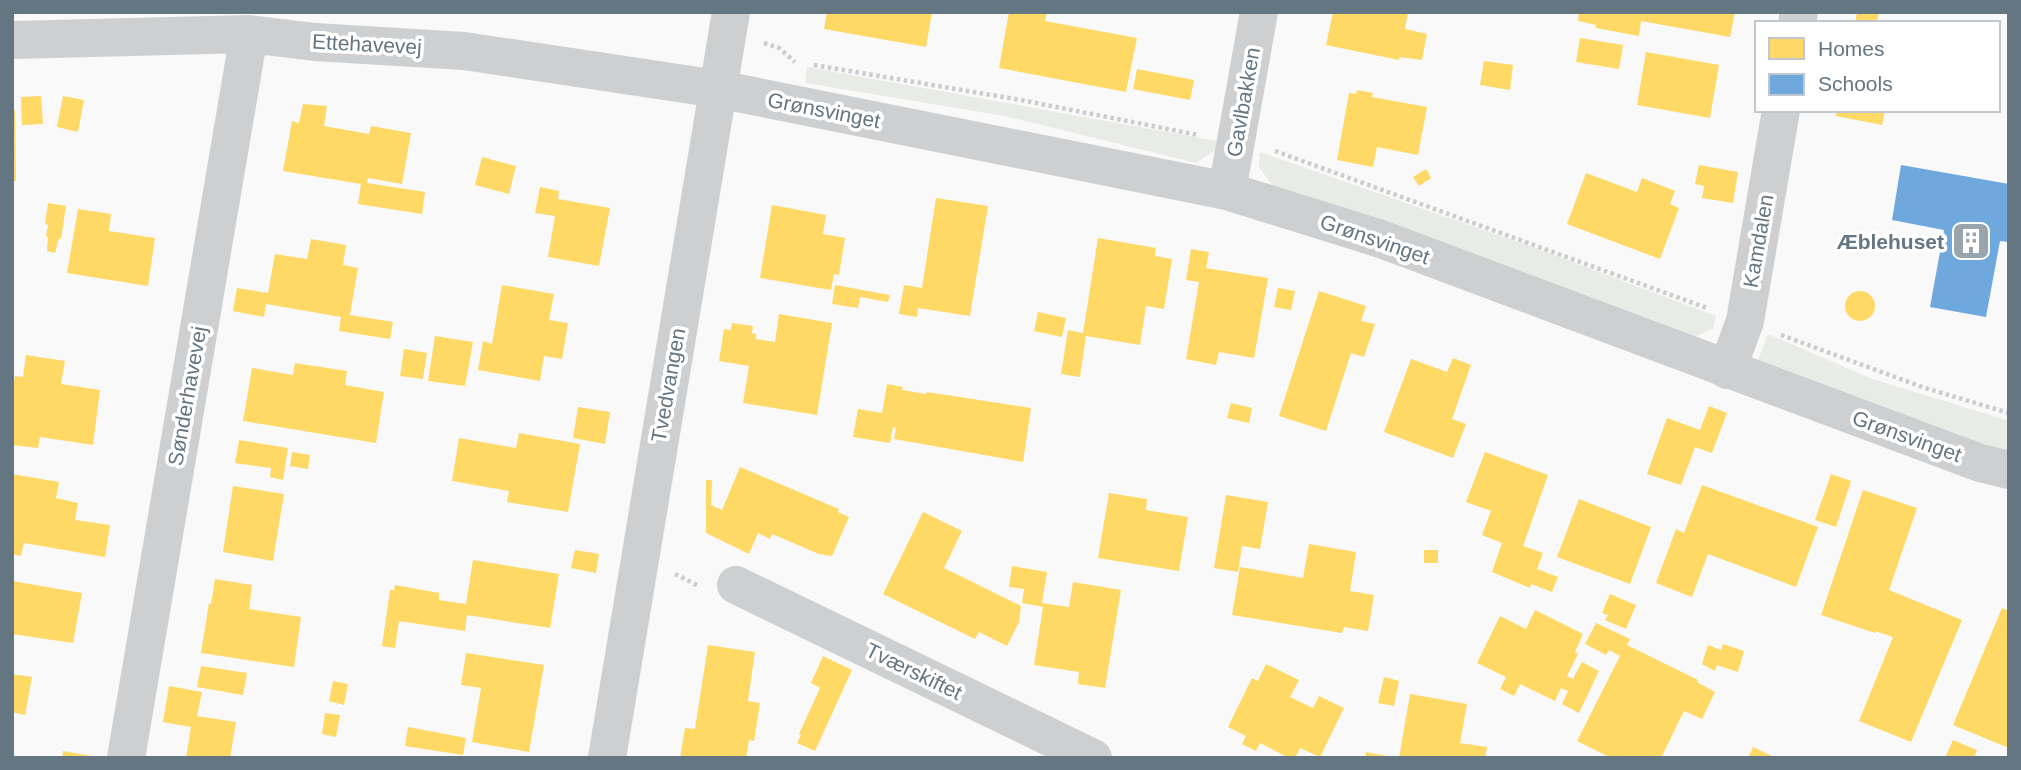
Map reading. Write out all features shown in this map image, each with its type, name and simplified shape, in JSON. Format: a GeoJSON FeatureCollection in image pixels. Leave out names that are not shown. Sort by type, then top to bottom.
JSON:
{"type":"FeatureCollection","features":[{"type":"Feature","properties":{"kind":"street","name":"Gavlbakken"},"geometry":{"type":"LineString","coordinates":[[1227,191],[1259,12]]}},
{"type":"Feature","properties":{"kind":"street","name":"Tvedvangen"},"geometry":{"type":"LineString","coordinates":[[607,758],[730,21]]}},
{"type":"Feature","properties":{"kind":"street","name":"Ettehavevej"},"geometry":{"type":"LineString","coordinates":[[12,40],[248,34],[315,42],[439,48],[718,89]]}},
{"type":"Feature","properties":{"kind":"street","name":"Sønderhavevej"},"geometry":{"type":"LineString","coordinates":[[126,758],[248,34]]}},
{"type":"Feature","properties":{"kind":"street","name":"Grønsvinget"},"geometry":{"type":"LineString","coordinates":[[718,89],[1227,191],[1381,239],[1727,370],[1980,463],[2009,470]]}},
{"type":"Feature","properties":{"kind":"street","name":"Kamdalen"},"geometry":{"type":"LineString","coordinates":[[1727,370],[1745,321],[1781,112]]}},
{"type":"Feature","properties":{"kind":"street","name":"Tværskiftet"},"geometry":{"type":"LineString","coordinates":[[736,585],[1093,758]]}},
{"type":"Feature","properties":{"kind":"path"},"geometry":{"type":"LineString","coordinates":[[730,21],[779,48],[794,61],[1021,100],[1280,153],[1925,388],[2009,413]]}},
{"type":"Feature","properties":{"kind":"path"},"geometry":{"type":"LineString","coordinates":[[639,558],[722,596],[736,585]]}},
{"type":"Feature","properties":{"kind":"shaded area"},"geometry":{"type":"Polygon","coordinates":[[[807,67],[1217,141],[1217,149],[1196,163],[1005,116],[805,83],[807,67]]]}},
{"type":"Feature","properties":{"kind":"shaded area"},"geometry":{"type":"Polygon","coordinates":[[[1260,152],[1541,250],[1716,316],[1713,329],[1692,338],[1273,186],[1259,167],[1260,152]]]}},
{"type":"Feature","properties":{"kind":"shaded area"},"geometry":{"type":"Polygon","coordinates":[[[1768,334],[1870,378],[2009,421],[2009,453],[1756,365],[1768,334]]]}},
{"type":"Feature","properties":{"kind":"building: Homes"},"geometry":{"type":"Polygon","coordinates":[[[827,12],[932,12],[926,47],[824,29],[827,12]]]}},
{"type":"Feature","properties":{"kind":"building: Homes"},"geometry":{"type":"Polygon","coordinates":[[[1009,12],[1047,12],[1045,21],[1137,38],[1126,92],[999,68],[1009,12]]]}},
{"type":"Feature","properties":{"kind":"building: Homes"},"geometry":{"type":"Polygon","coordinates":[[[1333,12],[1408,12],[1405,29],[1427,34],[1422,60],[1400,57],[1399,60],[1326,45],[1333,12]]]}},
{"type":"Feature","properties":{"kind":"building: Homes"},"geometry":{"type":"Polygon","coordinates":[[[1579,12],[1735,12],[1730,37],[1641,21],[1639,36],[1596,28],[1596,25],[1578,21],[1579,12]]]}},
{"type":"Feature","properties":{"kind":"building: Homes"},"geometry":{"type":"Polygon","coordinates":[[[1857,12],[1879,12],[1877,21],[1855,21],[1857,12]]]}},
{"type":"Feature","properties":{"kind":"building: Homes"},"geometry":{"type":"Polygon","coordinates":[[[1580,38],[1623,45],[1619,69],[1576,62],[1580,38]]]}},
{"type":"Feature","properties":{"kind":"building: Homes"},"geometry":{"type":"Polygon","coordinates":[[[1646,52],[1719,65],[1710,118],[1637,105],[1646,52]]]}},
{"type":"Feature","properties":{"kind":"building: Homes"},"geometry":{"type":"Polygon","coordinates":[[[1484,61],[1513,65],[1510,90],[1480,85],[1484,61]]]}},
{"type":"Feature","properties":{"kind":"building: Homes"},"geometry":{"type":"Polygon","coordinates":[[[1137,69],[1194,80],[1190,100],[1133,89],[1137,69]]]}},
{"type":"Feature","properties":{"kind":"building: Homes"},"geometry":{"type":"Polygon","coordinates":[[[1357,90],[1373,93],[1372,97],[1427,107],[1418,155],[1377,147],[1373,167],[1337,160],[1349,93],[1356,94],[1357,90]]]}},
{"type":"Feature","properties":{"kind":"building: Homes"},"geometry":{"type":"Polygon","coordinates":[[[41,96],[43,124],[22,125],[21,97],[41,96]]]}},
{"type":"Feature","properties":{"kind":"building: Homes"},"geometry":{"type":"Polygon","coordinates":[[[63,96],[84,100],[78,132],[57,127],[63,96]]]}},
{"type":"Feature","properties":{"kind":"building: Homes"},"geometry":{"type":"Polygon","coordinates":[[[303,104],[327,106],[324,126],[369,134],[371,126],[411,133],[402,184],[368,178],[367,183],[425,192],[422,214],[358,204],[361,184],[283,171],[292,121],[299,123],[303,104]]]}},
{"type":"Feature","properties":{"kind":"building: Homes"},"geometry":{"type":"Polygon","coordinates":[[[12,110],[15,110],[16,181],[12,181],[12,110]]]}},
{"type":"Feature","properties":{"kind":"building: Homes"},"geometry":{"type":"Polygon","coordinates":[[[1837,112],[1885,112],[1882,125],[1836,116],[1837,112]]]}},
{"type":"Feature","properties":{"kind":"building: Homes"},"geometry":{"type":"Polygon","coordinates":[[[482,157],[516,166],[509,194],[475,185],[482,157]]]}},
{"type":"Feature","properties":{"kind":"building: Homes"},"geometry":{"type":"Polygon","coordinates":[[[1699,165],[1738,172],[1733,203],[1702,198],[1704,186],[1695,184],[1699,165]]]}},
{"type":"Feature","properties":{"kind":"building: Homes"},"geometry":{"type":"Polygon","coordinates":[[[1426,169],[1431,178],[1419,186],[1413,177],[1426,169]]]}},
{"type":"Feature","properties":{"kind":"building: Homes"},"geometry":{"type":"Polygon","coordinates":[[[1586,173],[1637,192],[1642,178],[1675,191],[1670,204],[1679,208],[1660,259],[1567,224],[1586,173]]]}},
{"type":"Feature","properties":{"kind":"building: Homes"},"geometry":{"type":"Polygon","coordinates":[[[540,187],[559,191],[558,199],[610,208],[599,266],[548,257],[555,216],[535,213],[540,187]]]}},
{"type":"Feature","properties":{"kind":"building: Homes"},"geometry":{"type":"Polygon","coordinates":[[[936,198],[988,206],[970,316],[918,308],[917,317],[899,314],[904,285],[922,288],[936,198]]]}},
{"type":"Feature","properties":{"kind":"building: Homes"},"geometry":{"type":"Polygon","coordinates":[[[48,203],[66,206],[61,239],[59,238],[55,253],[47,251],[48,225],[45,224],[48,203]]]}},
{"type":"Feature","properties":{"kind":"building: Homes"},"geometry":{"type":"Polygon","coordinates":[[[772,205],[826,215],[823,234],[845,238],[839,275],[834,274],[831,290],[760,278],[772,205]]]}},
{"type":"Feature","properties":{"kind":"building: Homes"},"geometry":{"type":"Polygon","coordinates":[[[78,209],[111,214],[109,231],[155,238],[148,286],[67,273],[78,209]]]}},
{"type":"Feature","properties":{"kind":"building: Homes"},"geometry":{"type":"Polygon","coordinates":[[[1098,238],[1156,248],[1155,256],[1172,259],[1164,309],[1146,306],[1140,345],[1086,336],[1080,377],[1061,374],[1068,330],[1083,333],[1098,238]]]}},
{"type":"Feature","properties":{"kind":"building: Homes"},"geometry":{"type":"Polygon","coordinates":[[[311,239],[346,245],[343,265],[358,268],[350,315],[393,322],[390,339],[339,331],[341,317],[266,304],[264,317],[233,311],[237,288],[268,293],[275,254],[307,259],[311,239]]]}},
{"type":"Feature","properties":{"kind":"building: Homes"},"geometry":{"type":"Polygon","coordinates":[[[1191,249],[1209,252],[1206,268],[1268,278],[1254,358],[1219,352],[1216,365],[1186,359],[1199,282],[1186,280],[1191,249]]]}},
{"type":"Feature","properties":{"kind":"building: Homes"},"geometry":{"type":"Polygon","coordinates":[[[502,285],[554,294],[549,320],[568,323],[562,359],[544,356],[540,381],[478,370],[483,341],[492,344],[502,285]]]}},
{"type":"Feature","properties":{"kind":"building: Homes"},"geometry":{"type":"Polygon","coordinates":[[[835,285],[890,295],[888,302],[860,297],[858,308],[832,304],[835,285]]]}},
{"type":"Feature","properties":{"kind":"building: Homes"},"geometry":{"type":"Polygon","coordinates":[[[1278,288],[1295,291],[1291,310],[1274,307],[1278,288]]]}},
{"type":"Feature","properties":{"kind":"building: Homes"},"geometry":{"type":"Polygon","coordinates":[[[1319,291],[1366,306],[1361,321],[1375,324],[1364,357],[1351,353],[1326,431],[1279,416],[1319,291]]]}},
{"type":"Feature","properties":{"kind":"building: Homes"},"geometry":{"type":"Polygon","coordinates":[[[1860,291],[1871,295],[1875,306],[1871,317],[1860,321],[1849,317],[1845,306],[1849,295],[1860,291]]]}},
{"type":"Feature","properties":{"kind":"building: Homes"},"geometry":{"type":"Polygon","coordinates":[[[1038,312],[1066,318],[1062,337],[1034,331],[1038,312]]]}},
{"type":"Feature","properties":{"kind":"building: Homes"},"geometry":{"type":"Polygon","coordinates":[[[779,314],[832,323],[817,415],[743,403],[749,366],[719,361],[724,329],[731,330],[732,323],[753,326],[752,333],[756,334],[756,339],[775,342],[779,314]]]}},
{"type":"Feature","properties":{"kind":"building: Homes"},"geometry":{"type":"Polygon","coordinates":[[[435,336],[473,342],[465,386],[428,381],[435,336]]]}},
{"type":"Feature","properties":{"kind":"building: Homes"},"geometry":{"type":"Polygon","coordinates":[[[404,349],[427,353],[423,379],[400,376],[404,349]]]}},
{"type":"Feature","properties":{"kind":"building: Homes"},"geometry":{"type":"Polygon","coordinates":[[[26,355],[65,361],[61,384],[100,390],[93,445],[40,437],[38,448],[12,445],[12,392],[15,376],[23,377],[26,355]]]}},
{"type":"Feature","properties":{"kind":"building: Homes"},"geometry":{"type":"Polygon","coordinates":[[[1453,358],[1471,365],[1452,419],[1466,424],[1453,458],[1384,432],[1411,359],[1447,372],[1453,358]]]}},
{"type":"Feature","properties":{"kind":"building: Homes"},"geometry":{"type":"Polygon","coordinates":[[[295,363],[347,371],[345,385],[384,392],[376,443],[243,421],[252,368],[293,375],[295,363]]]}},
{"type":"Feature","properties":{"kind":"building: Homes"},"geometry":{"type":"Polygon","coordinates":[[[887,384],[926,394],[927,392],[1031,408],[1023,462],[894,439],[896,428],[893,427],[890,443],[853,437],[858,409],[882,413],[887,384]]]}},
{"type":"Feature","properties":{"kind":"building: Homes"},"geometry":{"type":"Polygon","coordinates":[[[1231,403],[1252,408],[1249,423],[1227,418],[1231,403]]]}},
{"type":"Feature","properties":{"kind":"building: Homes"},"geometry":{"type":"Polygon","coordinates":[[[1709,406],[1727,413],[1712,453],[1695,447],[1681,485],[1647,474],[1667,418],[1700,430],[1709,406]]]}},
{"type":"Feature","properties":{"kind":"building: Homes"},"geometry":{"type":"Polygon","coordinates":[[[578,407],[610,412],[605,444],[573,438],[578,407]]]}},
{"type":"Feature","properties":{"kind":"building: Homes"},"geometry":{"type":"Polygon","coordinates":[[[519,433],[580,444],[568,512],[507,502],[509,491],[452,481],[459,438],[516,448],[519,433]]]}},
{"type":"Feature","properties":{"kind":"building: Homes"},"geometry":{"type":"Polygon","coordinates":[[[239,440],[288,448],[283,480],[270,477],[271,468],[235,463],[239,440]]]}},
{"type":"Feature","properties":{"kind":"building: Homes"},"geometry":{"type":"Polygon","coordinates":[[[292,452],[310,455],[308,469],[290,466],[292,452]]]}},
{"type":"Feature","properties":{"kind":"building: Homes"},"geometry":{"type":"Polygon","coordinates":[[[1485,452],[1548,475],[1523,546],[1543,553],[1537,569],[1558,577],[1552,592],[1531,584],[1530,588],[1492,572],[1502,543],[1482,535],[1491,511],[1466,502],[1485,452]]]}},
{"type":"Feature","properties":{"kind":"building: Homes"},"geometry":{"type":"Polygon","coordinates":[[[740,467],[839,509],[838,512],[849,517],[832,556],[819,554],[772,534],[770,539],[758,533],[749,554],[706,533],[706,480],[712,480],[711,505],[722,510],[740,467]]]}},
{"type":"Feature","properties":{"kind":"building: Homes"},"geometry":{"type":"Polygon","coordinates":[[[12,474],[59,482],[56,498],[78,503],[75,520],[110,525],[105,557],[24,543],[21,556],[12,554],[12,474]]]}},
{"type":"Feature","properties":{"kind":"building: Homes"},"geometry":{"type":"Polygon","coordinates":[[[1831,474],[1851,481],[1836,527],[1815,520],[1831,474]]]}},
{"type":"Feature","properties":{"kind":"building: Homes"},"geometry":{"type":"Polygon","coordinates":[[[1702,485],[1818,527],[1796,587],[1708,554],[1692,597],[1656,583],[1676,529],[1684,533],[1702,485]]]}},
{"type":"Feature","properties":{"kind":"building: Homes"},"geometry":{"type":"Polygon","coordinates":[[[233,486],[284,494],[273,561],[223,552],[233,486]]]}},
{"type":"Feature","properties":{"kind":"building: Homes"},"geometry":{"type":"Polygon","coordinates":[[[1863,490],[1917,508],[1889,590],[1962,620],[1911,742],[1859,721],[1893,637],[1821,615],[1863,490]]]}},
{"type":"Feature","properties":{"kind":"building: Homes"},"geometry":{"type":"Polygon","coordinates":[[[1109,493],[1147,499],[1146,510],[1188,517],[1179,571],[1098,558],[1109,493]]]}},
{"type":"Feature","properties":{"kind":"building: Homes"},"geometry":{"type":"Polygon","coordinates":[[[1226,495],[1268,502],[1260,549],[1242,546],[1238,572],[1214,568],[1226,495]]]}},
{"type":"Feature","properties":{"kind":"building: Homes"},"geometry":{"type":"Polygon","coordinates":[[[1579,499],[1651,527],[1630,584],[1557,557],[1579,499]]]}},
{"type":"Feature","properties":{"kind":"building: Homes"},"geometry":{"type":"Polygon","coordinates":[[[923,512],[962,531],[944,568],[1021,606],[1019,622],[1007,646],[979,632],[975,639],[883,594],[923,512]]]}},
{"type":"Feature","properties":{"kind":"building: Homes"},"geometry":{"type":"Polygon","coordinates":[[[1309,544],[1356,552],[1350,591],[1374,595],[1368,631],[1344,627],[1342,633],[1232,615],[1240,567],[1303,578],[1309,544]]]}},
{"type":"Feature","properties":{"kind":"building: Homes"},"geometry":{"type":"Polygon","coordinates":[[[575,550],[599,554],[596,573],[571,568],[575,550]]]}},
{"type":"Feature","properties":{"kind":"building: Homes"},"geometry":{"type":"Polygon","coordinates":[[[1424,550],[1438,550],[1438,563],[1424,563],[1424,550]]]}},
{"type":"Feature","properties":{"kind":"building: Homes"},"geometry":{"type":"Polygon","coordinates":[[[473,560],[559,574],[550,628],[467,615],[465,631],[399,621],[395,648],[382,646],[390,590],[394,590],[395,585],[439,593],[439,600],[466,604],[473,560]]]}},
{"type":"Feature","properties":{"kind":"building: Homes"},"geometry":{"type":"Polygon","coordinates":[[[1012,566],[1047,572],[1042,603],[1069,607],[1073,582],[1121,590],[1105,688],[1078,684],[1079,672],[1034,665],[1043,607],[1022,603],[1024,589],[1009,587],[1012,566]]]}},
{"type":"Feature","properties":{"kind":"building: Homes"},"geometry":{"type":"Polygon","coordinates":[[[215,579],[252,585],[249,609],[301,617],[294,667],[201,653],[215,579]]]}},
{"type":"Feature","properties":{"kind":"building: Homes"},"geometry":{"type":"Polygon","coordinates":[[[12,581],[82,593],[73,643],[12,634],[12,581]]]}},
{"type":"Feature","properties":{"kind":"building: Homes"},"geometry":{"type":"Polygon","coordinates":[[[1610,594],[1636,605],[1626,629],[1605,620],[1608,615],[1602,613],[1610,594]]]}},
{"type":"Feature","properties":{"kind":"building: Homes"},"geometry":{"type":"Polygon","coordinates":[[[2002,608],[2009,611],[2009,748],[1953,725],[2002,608]]]}},
{"type":"Feature","properties":{"kind":"building: Homes"},"geometry":{"type":"Polygon","coordinates":[[[1535,610],[1583,634],[1575,652],[1578,654],[1567,676],[1573,679],[1582,662],[1599,671],[1579,713],[1562,704],[1568,691],[1561,688],[1555,701],[1520,684],[1514,696],[1500,689],[1506,677],[1477,663],[1500,616],[1526,629],[1535,610]]]}},
{"type":"Feature","properties":{"kind":"building: Homes"},"geometry":{"type":"Polygon","coordinates":[[[1596,623],[1630,639],[1627,645],[1698,680],[1697,682],[1715,692],[1702,719],[1684,711],[1661,758],[1611,758],[1577,741],[1620,656],[1609,650],[1606,655],[1585,644],[1596,623]]]}},
{"type":"Feature","properties":{"kind":"building: Homes"},"geometry":{"type":"Polygon","coordinates":[[[1723,644],[1744,651],[1738,672],[1717,665],[1715,671],[1702,664],[1708,645],[1721,650],[1723,644]]]}},
{"type":"Feature","properties":{"kind":"building: Homes"},"geometry":{"type":"Polygon","coordinates":[[[708,645],[755,652],[748,701],[760,703],[754,741],[749,740],[746,758],[680,758],[685,728],[695,729],[708,645]]]}},
{"type":"Feature","properties":{"kind":"building: Homes"},"geometry":{"type":"Polygon","coordinates":[[[466,653],[544,665],[529,752],[472,742],[481,688],[461,685],[466,653]]]}},
{"type":"Feature","properties":{"kind":"building: Homes"},"geometry":{"type":"Polygon","coordinates":[[[823,656],[852,670],[815,751],[797,743],[820,688],[811,683],[823,656]]]}},
{"type":"Feature","properties":{"kind":"building: Homes"},"geometry":{"type":"Polygon","coordinates":[[[1266,664],[1299,680],[1290,697],[1313,708],[1319,696],[1344,708],[1320,757],[1300,748],[1295,758],[1289,758],[1260,743],[1256,751],[1242,744],[1246,736],[1228,727],[1252,678],[1258,681],[1266,664]]]}},
{"type":"Feature","properties":{"kind":"building: Homes"},"geometry":{"type":"Polygon","coordinates":[[[201,666],[247,673],[243,695],[197,687],[201,666]]]}},
{"type":"Feature","properties":{"kind":"building: Homes"},"geometry":{"type":"Polygon","coordinates":[[[12,674],[32,677],[25,715],[12,712],[12,674]]]}},
{"type":"Feature","properties":{"kind":"building: Homes"},"geometry":{"type":"Polygon","coordinates":[[[1384,677],[1399,681],[1394,706],[1378,703],[1384,677]]]}},
{"type":"Feature","properties":{"kind":"building: Homes"},"geometry":{"type":"Polygon","coordinates":[[[333,681],[348,684],[344,705],[329,701],[333,681]]]}},
{"type":"Feature","properties":{"kind":"building: Homes"},"geometry":{"type":"Polygon","coordinates":[[[169,686],[202,692],[197,716],[236,722],[230,758],[186,758],[191,727],[163,722],[169,686]]]}},
{"type":"Feature","properties":{"kind":"building: Homes"},"geometry":{"type":"Polygon","coordinates":[[[1410,694],[1467,704],[1460,743],[1487,747],[1485,758],[1399,758],[1410,694]]]}},
{"type":"Feature","properties":{"kind":"building: Homes"},"geometry":{"type":"Polygon","coordinates":[[[325,713],[340,715],[336,737],[322,734],[325,713]]]}},
{"type":"Feature","properties":{"kind":"building: Homes"},"geometry":{"type":"Polygon","coordinates":[[[408,727],[466,738],[463,755],[405,746],[408,727]]]}},
{"type":"Feature","properties":{"kind":"building: Homes"},"geometry":{"type":"Polygon","coordinates":[[[1953,740],[1977,750],[1974,758],[1945,758],[1953,740]]]}},
{"type":"Feature","properties":{"kind":"building: Homes"},"geometry":{"type":"Polygon","coordinates":[[[1753,747],[1776,758],[1748,758],[1753,747]]]}},
{"type":"Feature","properties":{"kind":"building: Homes"},"geometry":{"type":"Polygon","coordinates":[[[63,751],[91,756],[62,758],[63,751]]]}},
{"type":"Feature","properties":{"kind":"building: Homes"},"geometry":{"type":"Polygon","coordinates":[[[1366,752],[1387,756],[1387,758],[1365,758],[1366,752]]]}},
{"type":"Feature","properties":{"kind":"building: Schools","name":"Æblehuset"},"geometry":{"type":"Polygon","coordinates":[[[1901,165],[2009,184],[2009,242],[2000,241],[1986,317],[1930,307],[1944,230],[1892,220],[1901,165]]]}},
{"type":"Feature","properties":{"kind":"place","name":"Æblehuset"},"geometry":{"type":"Point","coordinates":[1971,241]}}]}
